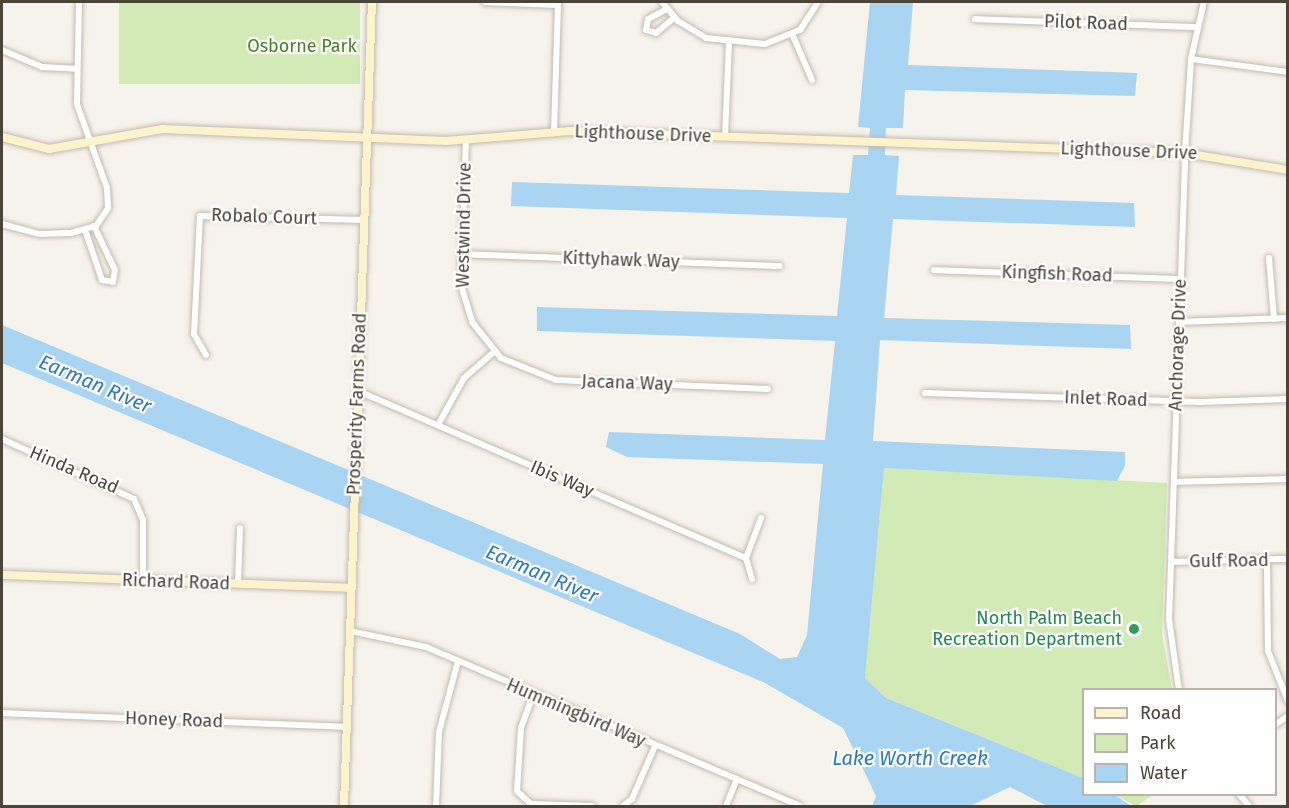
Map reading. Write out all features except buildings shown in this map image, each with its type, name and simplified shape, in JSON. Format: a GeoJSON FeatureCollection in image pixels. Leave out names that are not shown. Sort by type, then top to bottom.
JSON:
{"type":"FeatureCollection","features":[{"type":"Feature","properties":{"kind":"street"},"geometry":{"type":"LineString","coordinates":[[2,224],[39,234],[85,230],[94,226],[106,213],[109,198],[76,104],[79,2]]}},
{"type":"Feature","properties":{"kind":"street","name":"Prosperity Farms Road"},"geometry":{"type":"LineString","coordinates":[[344,807],[372,2]]}},
{"type":"Feature","properties":{"kind":"street"},"geometry":{"type":"LineString","coordinates":[[485,2],[558,3],[554,132]]}},
{"type":"Feature","properties":{"kind":"street"},"geometry":{"type":"LineString","coordinates":[[662,2],[674,18],[696,34],[729,43],[765,44],[793,36],[810,20],[818,2]]}},
{"type":"Feature","properties":{"kind":"street","name":"Anchorage Drive"},"geometry":{"type":"LineString","coordinates":[[1179,688],[1170,639],[1185,153],[1191,59],[1204,2]]}},
{"type":"Feature","properties":{"kind":"street"},"geometry":{"type":"LineString","coordinates":[[667,9],[648,19],[646,30],[656,33],[674,18]]}},
{"type":"Feature","properties":{"kind":"street","name":"Pilot Road"},"geometry":{"type":"LineString","coordinates":[[975,19],[1197,27]]}},
{"type":"Feature","properties":{"kind":"street"},"geometry":{"type":"LineString","coordinates":[[793,36],[812,80]]}},
{"type":"Feature","properties":{"kind":"street"},"geometry":{"type":"LineString","coordinates":[[725,137],[729,43]]}},
{"type":"Feature","properties":{"kind":"street"},"geometry":{"type":"LineString","coordinates":[[2,50],[42,67],[76,69]]}},
{"type":"Feature","properties":{"kind":"street"},"geometry":{"type":"LineString","coordinates":[[1191,59],[1287,72]]}},
{"type":"Feature","properties":{"kind":"street","name":"Lighthouse Drive"},"geometry":{"type":"LineString","coordinates":[[2,137],[49,149],[162,129],[466,140],[554,132],[1185,153],[1287,170]]}},
{"type":"Feature","properties":{"kind":"street","name":"Westwind Drive"},"geometry":{"type":"LineString","coordinates":[[466,140],[461,254],[468,314],[494,352]]}},
{"type":"Feature","properties":{"kind":"street","name":"Robalo Court"},"geometry":{"type":"LineString","coordinates":[[206,355],[194,334],[200,216],[364,220]]}},
{"type":"Feature","properties":{"kind":"street"},"geometry":{"type":"LineString","coordinates":[[85,230],[102,279],[112,282],[115,270],[94,226]]}},
{"type":"Feature","properties":{"kind":"street","name":"Kittyhawk Way"},"geometry":{"type":"LineString","coordinates":[[461,254],[780,266]]}},
{"type":"Feature","properties":{"kind":"street"},"geometry":{"type":"LineString","coordinates":[[1269,258],[1274,319]]}},
{"type":"Feature","properties":{"kind":"street","name":"Kingfish Road"},"geometry":{"type":"LineString","coordinates":[[934,270],[1181,279]]}},
{"type":"Feature","properties":{"kind":"street"},"geometry":{"type":"LineString","coordinates":[[1179,322],[1287,318]]}},
{"type":"Feature","properties":{"kind":"street"},"geometry":{"type":"LineString","coordinates":[[438,425],[464,378],[494,352]]}},
{"type":"Feature","properties":{"kind":"street","name":"Jacana Way"},"geometry":{"type":"LineString","coordinates":[[494,352],[521,371],[556,380],[768,389]]}},
{"type":"Feature","properties":{"kind":"street","name":"Ibis Way"},"geometry":{"type":"LineString","coordinates":[[357,391],[746,558]]}},
{"type":"Feature","properties":{"kind":"street","name":"Inlet Road"},"geometry":{"type":"LineString","coordinates":[[925,393],[1176,402],[1287,399]]}},
{"type":"Feature","properties":{"kind":"street","name":"Hinda Road"},"geometry":{"type":"LineString","coordinates":[[2,439],[134,499],[143,519],[143,580]]}},
{"type":"Feature","properties":{"kind":"street"},"geometry":{"type":"LineString","coordinates":[[1174,482],[1287,479]]}},
{"type":"Feature","properties":{"kind":"street"},"geometry":{"type":"LineString","coordinates":[[752,579],[746,558],[761,518]]}},
{"type":"Feature","properties":{"kind":"street"},"geometry":{"type":"LineString","coordinates":[[238,584],[240,528]]}},
{"type":"Feature","properties":{"kind":"street","name":"Gulf Road"},"geometry":{"type":"LineString","coordinates":[[1171,562],[1287,559]]}},
{"type":"Feature","properties":{"kind":"street"},"geometry":{"type":"LineString","coordinates":[[1267,561],[1268,651],[1287,701]]}},
{"type":"Feature","properties":{"kind":"street","name":"Richard Road"},"geometry":{"type":"LineString","coordinates":[[2,575],[351,588]]}},
{"type":"Feature","properties":{"kind":"street","name":"Hummingbird Way"},"geometry":{"type":"LineString","coordinates":[[350,631],[390,635],[458,661],[800,807]]}},
{"type":"Feature","properties":{"kind":"street"},"geometry":{"type":"LineString","coordinates":[[436,807],[439,732],[458,661]]}},
{"type":"Feature","properties":{"kind":"street"},"geometry":{"type":"LineString","coordinates":[[533,694],[521,728],[517,791],[531,804],[592,807]]}},
{"type":"Feature","properties":{"kind":"street","name":"Honey Road"},"geometry":{"type":"LineString","coordinates":[[2,713],[347,727]]}},
{"type":"Feature","properties":{"kind":"street"},"geometry":{"type":"LineString","coordinates":[[623,807],[632,799],[655,747]]}},
{"type":"Feature","properties":{"kind":"street"},"geometry":{"type":"LineString","coordinates":[[726,807],[737,779]]}},
{"type":"Feature","properties":{"kind":"green space","name":"Osborne Park"},"geometry":{"type":"Polygon","coordinates":[[[119,2],[360,2],[360,84],[119,84],[119,2]]]}},
{"type":"Feature","properties":{"kind":"green space"},"geometry":{"type":"Polygon","coordinates":[[[884,468],[1167,483],[1162,634],[1172,688],[1082,688],[1082,778],[886,698],[865,678],[884,468]]]}},
{"type":"Feature","properties":{"kind":"green space"},"geometry":{"type":"Polygon","coordinates":[[[1117,796],[1151,796],[1136,806],[1117,796]]]}},
{"type":"Feature","properties":{"kind":"water","name":"Lake Worth Creek"},"geometry":{"type":"Polygon","coordinates":[[[870,2],[913,2],[908,65],[1137,73],[1135,96],[905,90],[903,128],[886,128],[885,155],[899,156],[896,195],[1134,203],[1135,227],[893,219],[884,318],[1130,325],[1131,349],[880,340],[873,441],[1125,452],[1125,466],[1117,481],[884,468],[865,678],[886,698],[1082,778],[1082,796],[1116,796],[1131,806],[1047,806],[1010,787],[970,806],[872,806],[876,796],[843,728],[765,683],[2,363],[2,325],[740,634],[780,659],[797,657],[807,635],[823,464],[627,457],[606,447],[609,432],[825,440],[835,341],[537,331],[537,307],[837,316],[847,218],[511,206],[512,182],[849,193],[853,155],[868,155],[870,128],[858,127],[870,2]]]}},
{"type":"Feature","properties":{"kind":"place","name":"North Palm Beach Recreation Department"},"geometry":{"type":"Point","coordinates":[1134,629]}},
{"type":"Feature","properties":{"kind":"water label","name":"Earman River"},"geometry":{"type":"Point","coordinates":[95,384]}},
{"type":"Feature","properties":{"kind":"water label","name":"Earman River"},"geometry":{"type":"Point","coordinates":[542,574]}}]}
